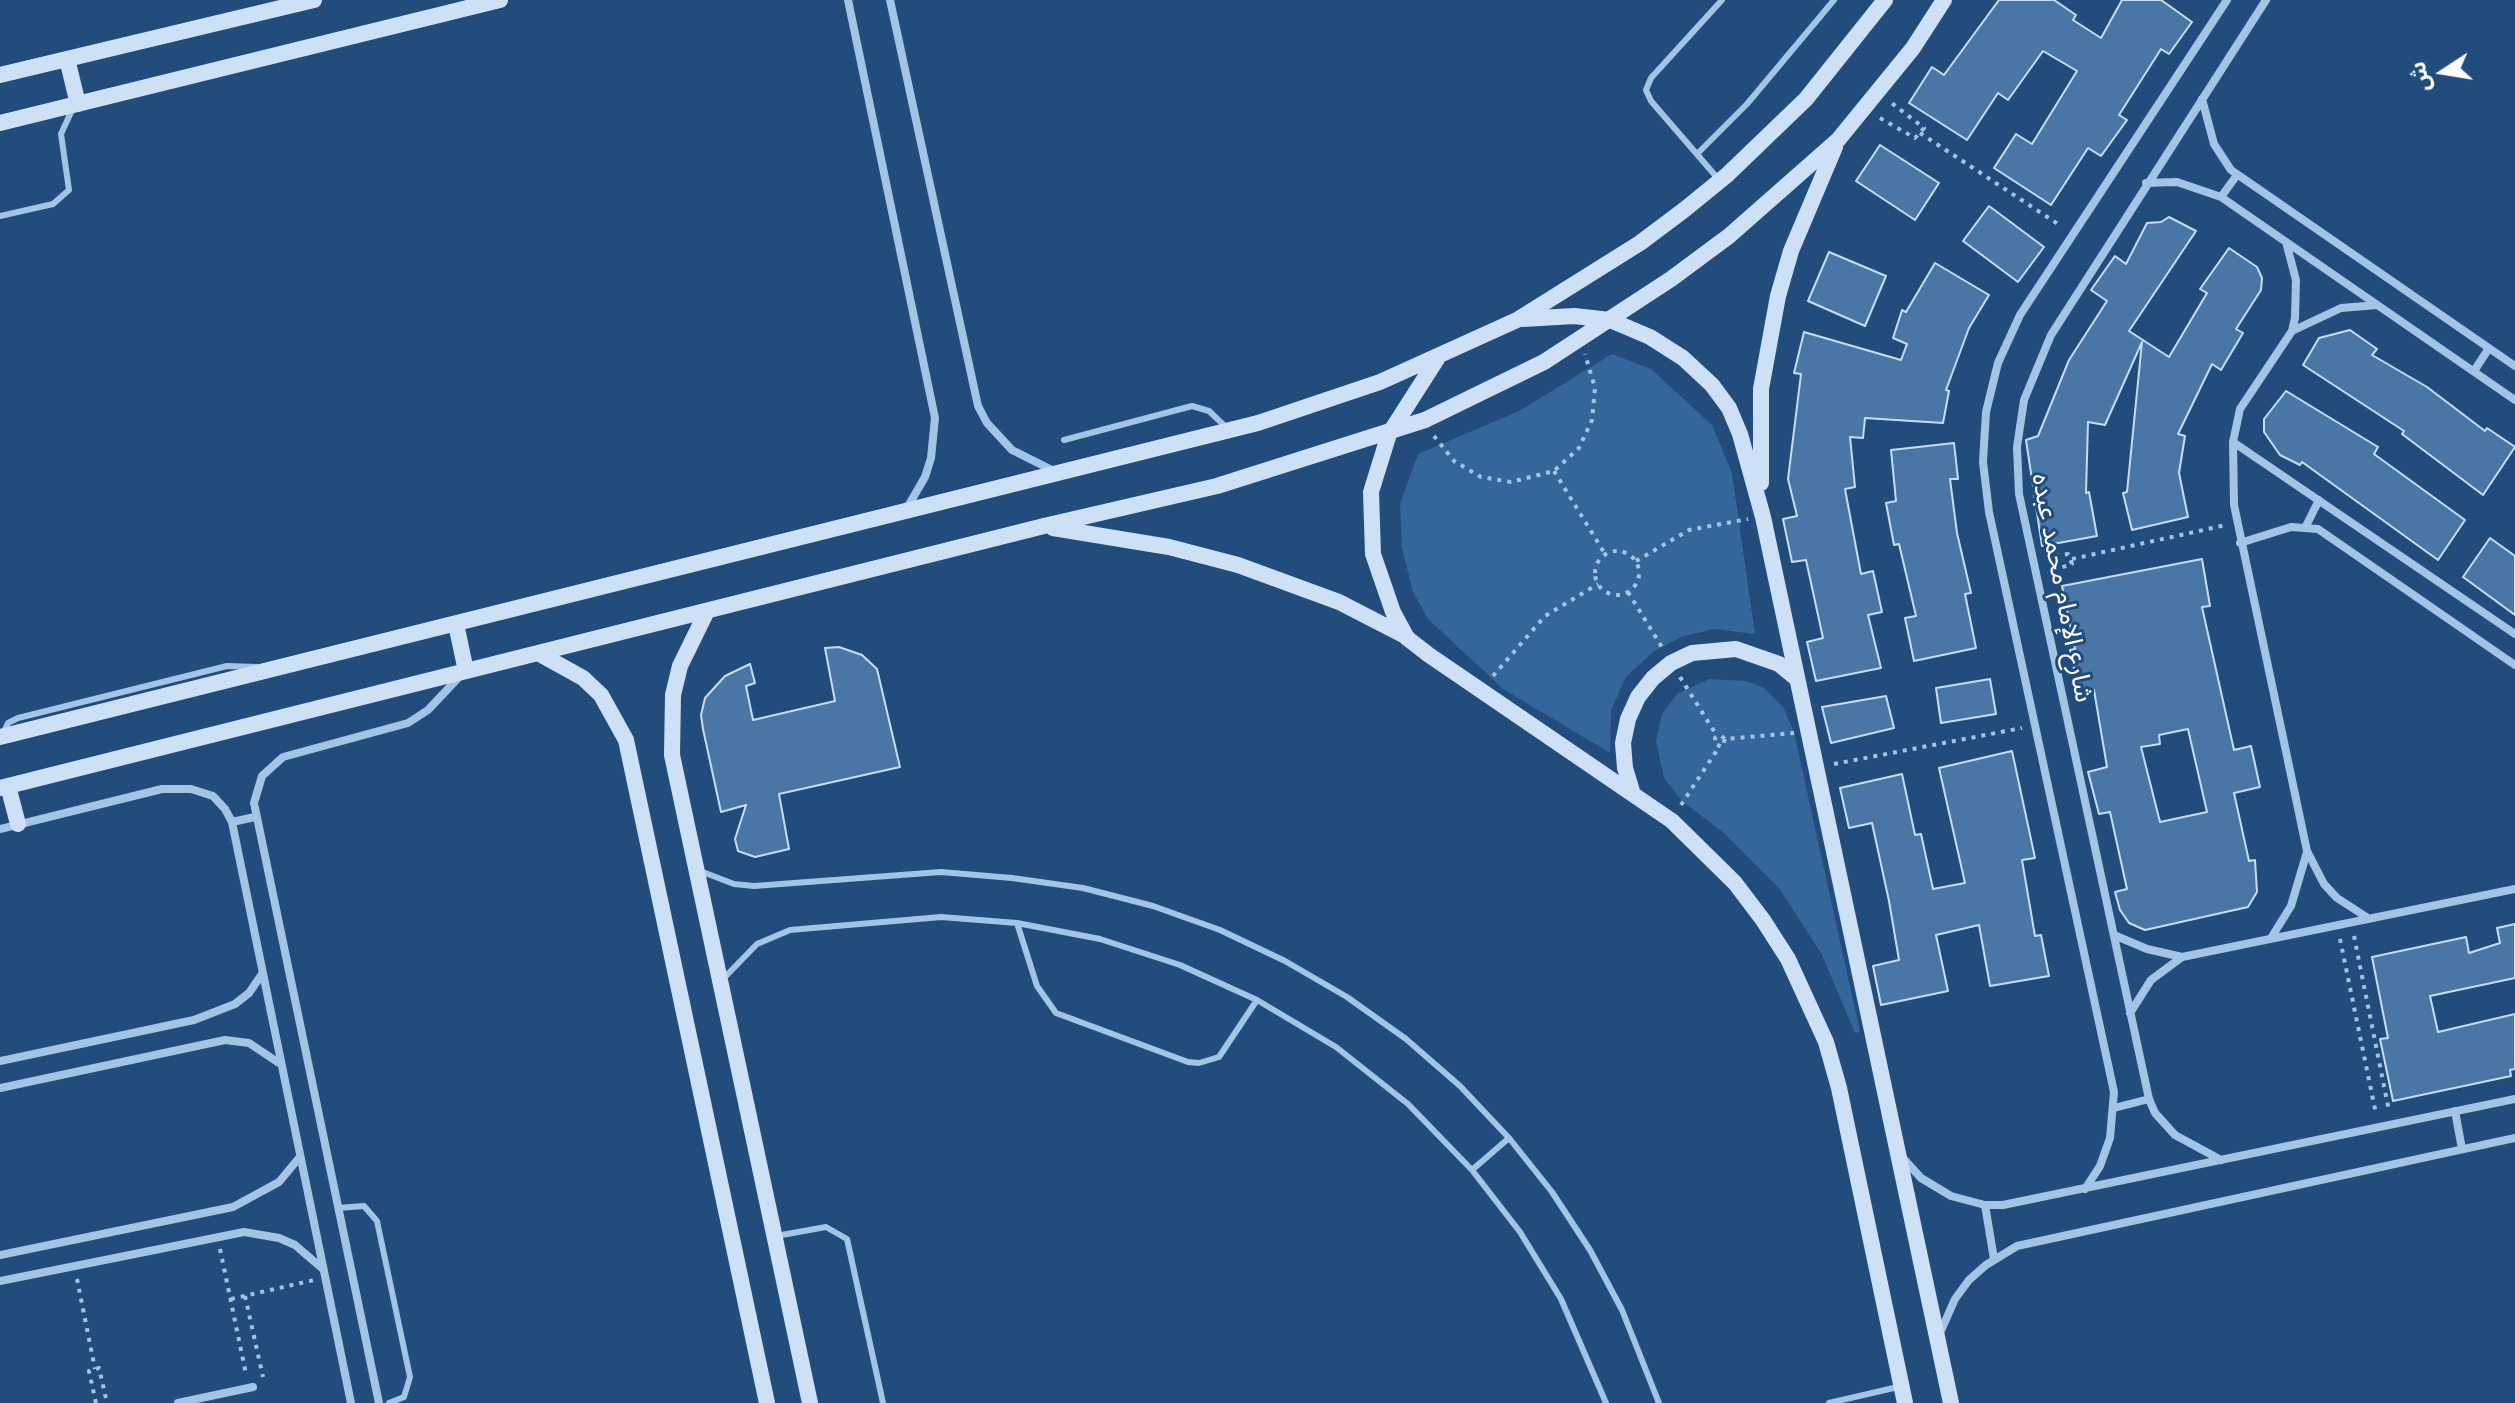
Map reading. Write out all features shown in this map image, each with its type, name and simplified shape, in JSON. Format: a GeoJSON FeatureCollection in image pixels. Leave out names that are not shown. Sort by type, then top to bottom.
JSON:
{"type":"FeatureCollection","features":[{"type":"Feature","properties":{"kind":"main road"},"geometry":{"type":"LineString","coordinates":[[0,123],[500,0]]}},
{"type":"Feature","properties":{"kind":"main road"},"geometry":{"type":"LineString","coordinates":[[1,737],[1229,430],[1320,403],[1438,358],[1517,320],[1640,243],[1720,181],[1806,99],[1885,0]]}},
{"type":"Feature","properties":{"kind":"main road"},"geometry":{"type":"LineString","coordinates":[[18,824],[4,787],[1044,526],[1217,486],[1389,434],[1425,420],[1505,383],[1581,339],[1729,236],[1838,140],[1877,93],[1944,0]]}},
{"type":"Feature","properties":{"kind":"main road"},"geometry":{"type":"LineString","coordinates":[[0,75],[307,1]]}},
{"type":"Feature","properties":{"kind":"main road"},"geometry":{"type":"LineString","coordinates":[[67,59],[78,104]]}},
{"type":"Feature","properties":{"kind":"main road"},"geometry":{"type":"LineString","coordinates":[[1763,517],[1761,389],[1767,343],[1791,251],[1838,140]]}},
{"type":"Feature","properties":{"kind":"main road"},"geometry":{"type":"LineString","coordinates":[[1517,320],[1574,316],[1610,320],[1650,337],[1683,358],[1712,385],[1729,408],[1740,434],[1763,517],[1951,1403]]}},
{"type":"Feature","properties":{"kind":"main road"},"geometry":{"type":"LineString","coordinates":[[1407,638],[1381,583],[1369,523],[1371,492],[1389,434],[1438,358]]}},
{"type":"Feature","properties":{"kind":"main road"},"geometry":{"type":"LineString","coordinates":[[1044,526],[1157,544],[1238,565],[1339,602],[1407,638],[1632,791],[1672,821],[1724,872],[1763,920],[1788,959],[1826,1042],[1839,1088],[1904,1395]]}},
{"type":"Feature","properties":{"kind":"main road"},"geometry":{"type":"LineString","coordinates":[[707,611],[680,666],[670,725],[672,755],[810,1403]]}},
{"type":"Feature","properties":{"kind":"main road"},"geometry":{"type":"LineString","coordinates":[[456,624],[466,671]]}},
{"type":"Feature","properties":{"kind":"main road"},"geometry":{"type":"LineString","coordinates":[[1632,791],[1625,768],[1623,743],[1628,719],[1638,697],[1671,663],[1703,651],[1736,649],[1779,664],[1796,678]]}},
{"type":"Feature","properties":{"kind":"main road"},"geometry":{"type":"LineString","coordinates":[[538,653],[583,678],[601,695],[626,740],[767,1403]]}},
{"type":"Feature","properties":{"kind":"street"},"geometry":{"type":"LineString","coordinates":[[848,0],[935,418],[935,438],[925,477],[904,511]]}},
{"type":"Feature","properties":{"kind":"street"},"geometry":{"type":"LineString","coordinates":[[890,0],[978,406],[987,423],[1012,450],[1028,460],[1063,473]]}},
{"type":"Feature","properties":{"kind":"street","name":"شارع الإمام محمد عبده"},"geometry":{"type":"LineString","coordinates":[[2085,1189],[2106,1152],[2114,1108],[2111,1077],[1989,512],[1983,437],[1990,387],[2007,339],[2227,0]]}},
{"type":"Feature","properties":{"kind":"street","name":"شارع الإمام محمد عبده"},"geometry":{"type":"LineString","coordinates":[[2221,1160],[2175,1135],[2155,1113],[2149,1099],[2033,559],[2017,470],[2024,400],[2051,335],[2266,0]]}},
{"type":"Feature","properties":{"kind":"street"},"geometry":{"type":"LineString","coordinates":[[2202,99],[2214,144],[2237,175],[2515,366]]}},
{"type":"Feature","properties":{"kind":"street"},"geometry":{"type":"LineString","coordinates":[[2221,197],[2237,175]]}},
{"type":"Feature","properties":{"kind":"street"},"geometry":{"type":"LineString","coordinates":[[2146,183],[2177,182],[2221,197],[2515,400]]}},
{"type":"Feature","properties":{"kind":"street"},"geometry":{"type":"LineString","coordinates":[[2286,242],[2296,280],[2292,331]]}},
{"type":"Feature","properties":{"kind":"street"},"geometry":{"type":"LineString","coordinates":[[2368,918],[2351,909],[2324,884],[2307,851],[2240,543],[2233,442],[2240,409],[2247,394],[2292,331],[2341,308],[2378,305]]}},
{"type":"Feature","properties":{"kind":"street"},"geometry":{"type":"LineString","coordinates":[[2474,371],[2489,348]]}},
{"type":"Feature","properties":{"kind":"street"},"geometry":{"type":"LineString","coordinates":[[2233,442],[2515,634]]}},
{"type":"Feature","properties":{"kind":"street"},"geometry":{"type":"LineString","coordinates":[[2306,526],[2319,500]]}},
{"type":"Feature","properties":{"kind":"street"},"geometry":{"type":"LineString","coordinates":[[2240,543],[2306,526],[2318,529],[2515,665]]}},
{"type":"Feature","properties":{"kind":"street"},"geometry":{"type":"LineString","coordinates":[[379,1403],[255,817],[256,789],[262,776],[283,757],[408,723],[428,710],[466,671]]}},
{"type":"Feature","properties":{"kind":"street"},"geometry":{"type":"LineString","coordinates":[[0,829],[162,789],[213,796],[225,809],[232,822],[351,1403]]}},
{"type":"Feature","properties":{"kind":"street"},"geometry":{"type":"LineString","coordinates":[[232,822],[255,817]]}},
{"type":"Feature","properties":{"kind":"street"},"geometry":{"type":"LineString","coordinates":[[2270,938],[2295,898],[2307,851]]}},
{"type":"Feature","properties":{"kind":"street"},"geometry":{"type":"LineString","coordinates":[[2130,1013],[2151,980],[2182,957],[2515,889]]}},
{"type":"Feature","properties":{"kind":"street"},"geometry":{"type":"LineString","coordinates":[[2114,935],[2147,949],[2182,957]]}},
{"type":"Feature","properties":{"kind":"street"},"geometry":{"type":"LineString","coordinates":[[0,1061],[194,1020],[235,1004],[249,993],[262,974]]}},
{"type":"Feature","properties":{"kind":"street"},"geometry":{"type":"LineString","coordinates":[[0,1088],[225,1040],[249,1043],[280,1064]]}},
{"type":"Feature","properties":{"kind":"street"},"geometry":{"type":"LineString","coordinates":[[2114,1108],[2149,1099]]}},
{"type":"Feature","properties":{"kind":"street"},"geometry":{"type":"LineString","coordinates":[[1897,1151],[1935,1188],[1985,1205],[2085,1189],[2515,1099]]}},
{"type":"Feature","properties":{"kind":"street"},"geometry":{"type":"LineString","coordinates":[[2455,1111],[2462,1149]]}},
{"type":"Feature","properties":{"kind":"street"},"geometry":{"type":"LineString","coordinates":[[1938,1341],[1955,1299],[1969,1280],[1994,1259],[2030,1242],[2515,1138]]}},
{"type":"Feature","properties":{"kind":"street"},"geometry":{"type":"LineString","coordinates":[[0,1255],[233,1207],[279,1182],[299,1158]]}},
{"type":"Feature","properties":{"kind":"street"},"geometry":{"type":"LineString","coordinates":[[1985,1205],[1994,1259]]}},
{"type":"Feature","properties":{"kind":"street"},"geometry":{"type":"LineString","coordinates":[[0,1281],[244,1232],[279,1238],[295,1245],[324,1273]]}},
{"type":"Feature","properties":{"kind":"street"},"geometry":{"type":"LineString","coordinates":[[178,1403],[251,1387]]}},
{"type":"Feature","properties":{"kind":"lane"},"geometry":{"type":"LineString","coordinates":[[1720,181],[1651,101],[1647,84],[1722,0]]}},
{"type":"Feature","properties":{"kind":"lane"},"geometry":{"type":"LineString","coordinates":[[1697,154],[1747,104],[1834,0]]}},
{"type":"Feature","properties":{"kind":"lane"},"geometry":{"type":"LineString","coordinates":[[0,216],[53,204],[69,190],[61,134],[66,118],[78,104]]}},
{"type":"Feature","properties":{"kind":"lane"},"geometry":{"type":"LineString","coordinates":[[1064,440],[1192,406],[1209,411],[1229,430]]}},
{"type":"Feature","properties":{"kind":"lane"},"geometry":{"type":"LineString","coordinates":[[697,870],[734,884],[754,886],[941,872],[998,876],[1083,888],[1153,906],[1233,936],[1347,997],[1406,1039],[1460,1086],[1509,1138],[1552,1192],[1590,1250],[1622,1310],[1659,1403]]}},
{"type":"Feature","properties":{"kind":"lane"},"geometry":{"type":"LineString","coordinates":[[721,982],[736,961],[757,944],[790,930],[866,921],[941,917],[1017,923],[1100,939],[1154,956],[1257,1000],[1348,1056],[1408,1104],[1472,1170],[1520,1232],[1561,1299],[1606,1403]]}},
{"type":"Feature","properties":{"kind":"lane"},"geometry":{"type":"LineString","coordinates":[[1017,923],[1037,986],[1056,1013],[1188,1062],[1199,1063],[1219,1057],[1257,1000]]}},
{"type":"Feature","properties":{"kind":"lane"},"geometry":{"type":"LineString","coordinates":[[1472,1170],[1509,1138]]}},
{"type":"Feature","properties":{"kind":"lane"},"geometry":{"type":"LineString","coordinates":[[338,1208],[364,1206],[377,1221],[410,1384],[404,1397],[389,1403]]}},
{"type":"Feature","properties":{"kind":"lane"},"geometry":{"type":"LineString","coordinates":[[774,1236],[826,1227],[847,1239],[883,1403]]}},
{"type":"Feature","properties":{"kind":"lane"},"geometry":{"type":"LineString","coordinates":[[1829,1403],[1904,1395]]}},
{"type":"Feature","properties":{"kind":"path"},"geometry":{"type":"LineString","coordinates":[[1864,108],[1913,138],[1920,133],[1923,124],[1877,93]]}},
{"type":"Feature","properties":{"kind":"path"},"geometry":{"type":"LineString","coordinates":[[1920,133],[2073,234]]}},
{"type":"Feature","properties":{"kind":"path"},"geometry":{"type":"LineString","coordinates":[[1425,420],[1454,461],[1481,477],[1511,482],[1554,471],[1579,448],[1592,420],[1595,388],[1581,339]]}},
{"type":"Feature","properties":{"kind":"path"},"geometry":{"type":"LineString","coordinates":[[1554,471],[1605,555]]}},
{"type":"Feature","properties":{"kind":"path"},"geometry":{"type":"LineString","coordinates":[[1636,561],[1689,530],[1763,517]]}},
{"type":"Feature","properties":{"kind":"path"},"geometry":{"type":"LineString","coordinates":[[2072,559],[2237,523]]}},
{"type":"Feature","properties":{"kind":"path"},"geometry":{"type":"LineString","coordinates":[[1622,552],[1636,561],[1639,578],[1628,592],[1611,595],[1598,584],[1596,568],[1605,555],[1622,552]]}},
{"type":"Feature","properties":{"kind":"path"},"geometry":{"type":"LineString","coordinates":[[2033,559],[2066,554],[2072,559]]}},
{"type":"Feature","properties":{"kind":"path"},"geometry":{"type":"LineString","coordinates":[[2037,574],[2071,567],[2072,559]]}},
{"type":"Feature","properties":{"kind":"path"},"geometry":{"type":"LineString","coordinates":[[1482,690],[1545,616],[1598,584]]}},
{"type":"Feature","properties":{"kind":"path"},"geometry":{"type":"LineString","coordinates":[[1628,592],[1717,736],[1725,739],[1809,733]]}},
{"type":"Feature","properties":{"kind":"path"},"geometry":{"type":"LineString","coordinates":[[1816,767],[2037,725]]}},
{"type":"Feature","properties":{"kind":"path"},"geometry":{"type":"LineString","coordinates":[[1717,736],[1715,744],[1719,747]]}},
{"type":"Feature","properties":{"kind":"path"},"geometry":{"type":"LineString","coordinates":[[1672,821],[1719,747],[1725,745],[1725,739]]}},
{"type":"Feature","properties":{"kind":"path"},"geometry":{"type":"LineString","coordinates":[[2351,922],[2392,1124]]}},
{"type":"Feature","properties":{"kind":"path"},"geometry":{"type":"LineString","coordinates":[[2337,925],[2379,1127]]}},
{"type":"Feature","properties":{"kind":"path"},"geometry":{"type":"LineString","coordinates":[[218,1235],[251,1387]]}},
{"type":"Feature","properties":{"kind":"path"},"geometry":{"type":"LineString","coordinates":[[74,1265],[95,1369]]}},
{"type":"Feature","properties":{"kind":"path"},"geometry":{"type":"LineString","coordinates":[[231,1299],[324,1273]]}},
{"type":"Feature","properties":{"kind":"path"},"geometry":{"type":"LineString","coordinates":[[245,1296],[264,1384]]}},
{"type":"Feature","properties":{"kind":"path"},"geometry":{"type":"LineString","coordinates":[[96,1403],[89,1371],[95,1369],[101,1369],[107,1403]]}},
{"type":"Feature","properties":{"kind":"shaded area"},"geometry":{"type":"Polygon","coordinates":[[[1612,354],[1651,369],[1712,425],[1732,473],[1755,634],[1714,629],[1681,637],[1653,652],[1626,677],[1611,710],[1610,753],[1503,689],[1428,619],[1413,592],[1402,548],[1400,504],[1418,454],[1519,411],[1612,354]]]}},
{"type":"Feature","properties":{"kind":"shaded area"},"geometry":{"type":"Polygon","coordinates":[[[1709,679],[1746,681],[1764,688],[1783,707],[1794,732],[1860,1032],[1855,1033],[1822,955],[1779,888],[1724,833],[1682,801],[1664,778],[1656,741],[1662,714],[1677,694],[1709,679]]]}},
{"type":"Feature","properties":{"kind":"building"},"geometry":{"type":"Polygon","coordinates":[[[1999,0],[2054,0],[2076,15],[2073,20],[2101,38],[2122,0],[2161,0],[2192,22],[2169,54],[2161,49],[2119,115],[2127,120],[2101,156],[2088,148],[2051,205],[1994,168],[2016,134],[2032,144],[2077,71],[2043,51],[2008,100],[1998,93],[1967,140],[1909,103],[1932,67],[1944,75],[1999,0]]]}},
{"type":"Feature","properties":{"kind":"building"},"geometry":{"type":"Polygon","coordinates":[[[1880,145],[1939,183],[1915,220],[1856,181],[1880,145]]]}},
{"type":"Feature","properties":{"kind":"building"},"geometry":{"type":"Polygon","coordinates":[[[1989,206],[2044,247],[2018,282],[1963,241],[1989,206]]]}},
{"type":"Feature","properties":{"kind":"building"},"geometry":{"type":"Polygon","coordinates":[[[2169,217],[2196,231],[2129,331],[2169,357],[2207,293],[2200,289],[2229,248],[2257,267],[2262,278],[2261,290],[2236,329],[2243,333],[2221,370],[2212,364],[2178,434],[2185,436],[2179,473],[2188,517],[2132,530],[2123,493],[2127,492],[2142,342],[2105,425],[2088,422],[2086,493],[2089,492],[2097,536],[2042,546],[2026,440],[2038,436],[2069,360],[2107,301],[2091,290],[2115,256],[2126,264],[2147,223],[2161,222],[2169,217]]]}},
{"type":"Feature","properties":{"kind":"building"},"geometry":{"type":"Polygon","coordinates":[[[1829,252],[1886,276],[1865,326],[1808,301],[1829,252]]]}},
{"type":"Feature","properties":{"kind":"building"},"geometry":{"type":"Polygon","coordinates":[[[1935,263],[1989,295],[1969,328],[1946,390],[1949,391],[1943,423],[1865,418],[1863,438],[1850,437],[1855,487],[1845,489],[1861,574],[1873,571],[1882,612],[1868,615],[1881,668],[1816,681],[1807,642],[1823,638],[1806,560],[1792,562],[1783,519],[1797,516],[1788,479],[1801,374],[1794,373],[1804,332],[1901,360],[1907,344],[1893,338],[1902,310],[1906,312],[1935,263]]]}},
{"type":"Feature","properties":{"kind":"building"},"geometry":{"type":"Polygon","coordinates":[[[2350,330],[2377,349],[2372,355],[2427,387],[2485,431],[2487,428],[2515,447],[2483,495],[2402,434],[2404,431],[2303,365],[2319,338],[2350,330]]]}},
{"type":"Feature","properties":{"kind":"building"},"geometry":{"type":"Polygon","coordinates":[[[2286,391],[2378,447],[2374,454],[2465,520],[2438,560],[2302,462],[2300,465],[2280,455],[2264,432],[2264,419],[2286,391]]]}},
{"type":"Feature","properties":{"kind":"building"},"geometry":{"type":"Polygon","coordinates":[[[1954,443],[1958,479],[1950,479],[1957,533],[1971,593],[1965,594],[1976,648],[1914,661],[1905,618],[1916,616],[1899,544],[1894,545],[1886,503],[1896,501],[1891,450],[1954,443]]]}},
{"type":"Feature","properties":{"kind":"building"},"geometry":{"type":"Polygon","coordinates":[[[2490,538],[2515,556],[2515,615],[2463,577],[2490,538]]]}},
{"type":"Feature","properties":{"kind":"building"},"geometry":{"type":"Polygon","coordinates":[[[2202,559],[2210,606],[2202,607],[2234,750],[2251,746],[2260,787],[2234,793],[2249,861],[2255,860],[2257,892],[2248,907],[2145,930],[2129,923],[2120,910],[2115,892],[2127,889],[2110,812],[2099,814],[2088,772],[2107,767],[2094,690],[2079,693],[2070,650],[2075,649],[2062,586],[2202,559]],[[2188,729],[2159,735],[2160,744],[2141,747],[2160,822],[2207,812],[2188,729]]]}},
{"type":"Feature","properties":{"kind":"building"},"geometry":{"type":"Polygon","coordinates":[[[839,647],[862,655],[877,669],[900,767],[779,794],[789,849],[755,857],[738,851],[735,839],[746,805],[721,812],[701,715],[705,698],[725,676],[750,664],[755,683],[746,686],[753,720],[835,701],[825,648],[839,647]]]}},
{"type":"Feature","properties":{"kind":"building"},"geometry":{"type":"Polygon","coordinates":[[[1990,679],[1996,714],[1941,723],[1936,688],[1990,679]]]}},
{"type":"Feature","properties":{"kind":"building"},"geometry":{"type":"Polygon","coordinates":[[[1886,696],[1894,728],[1831,743],[1822,707],[1886,696]]]}},
{"type":"Feature","properties":{"kind":"building"},"geometry":{"type":"Polygon","coordinates":[[[2012,751],[2035,858],[2022,860],[2035,936],[2041,935],[2049,976],[1990,986],[1979,925],[1936,935],[1948,991],[1881,1005],[1873,966],[1899,960],[1889,901],[1872,823],[1849,828],[1840,788],[1902,774],[1915,835],[1921,834],[1933,889],[1965,883],[1939,768],[2012,751]]]}},
{"type":"Feature","properties":{"kind":"building"},"geometry":{"type":"Polygon","coordinates":[[[2515,924],[2515,978],[2430,996],[2438,1032],[2515,1014],[2515,1069],[2510,1070],[2511,1076],[2393,1101],[2380,1039],[2388,1038],[2372,957],[2466,937],[2469,953],[2500,943],[2497,928],[2515,924]]]}}]}
